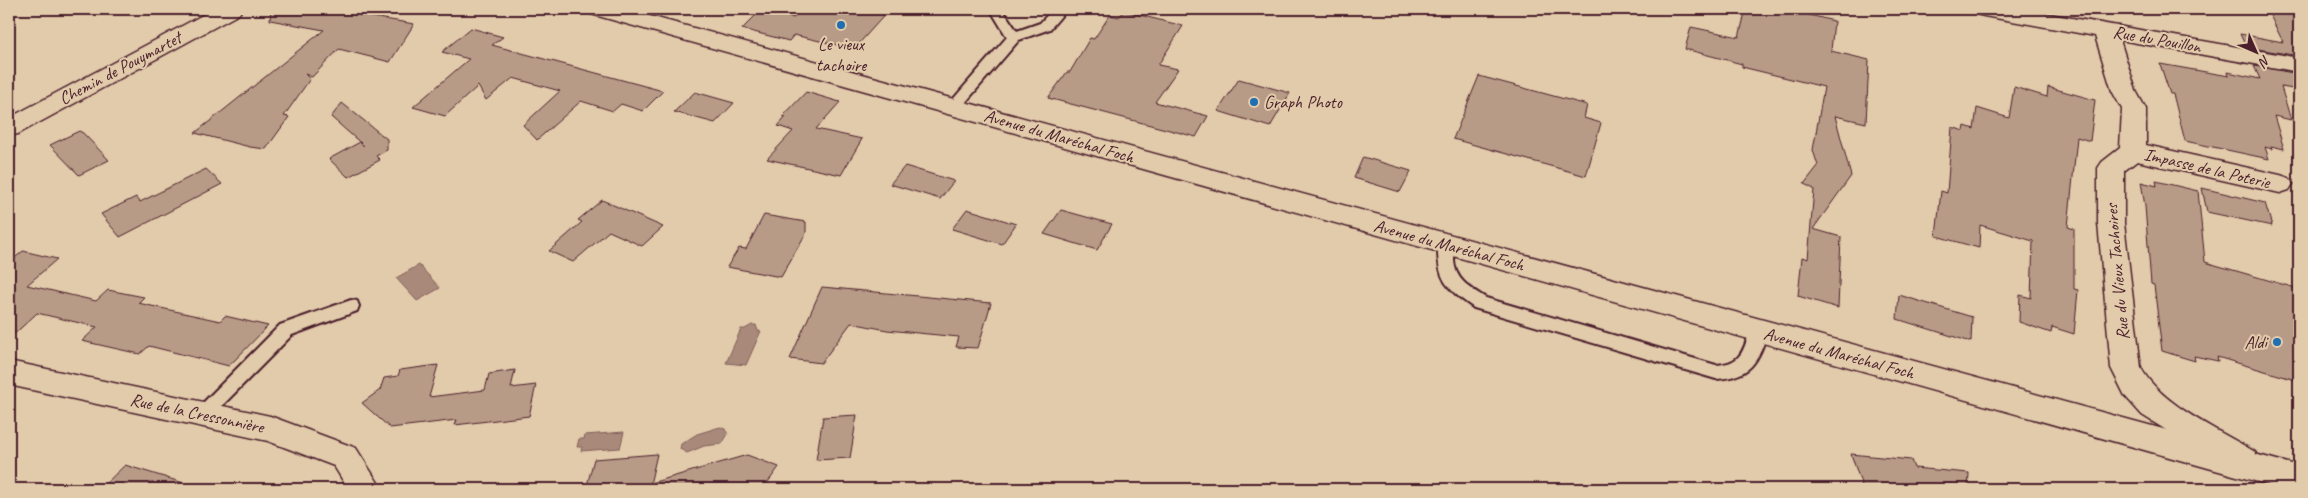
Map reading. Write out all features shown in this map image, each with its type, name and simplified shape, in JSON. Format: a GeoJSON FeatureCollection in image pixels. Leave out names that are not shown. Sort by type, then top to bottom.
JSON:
{"type":"FeatureCollection","features":[{"type":"Feature","properties":{"kind":"street","name":"Chemin de Pouymartet"},"geometry":{"type":"LineString","coordinates":[[9,128],[231,9]]}},
{"type":"Feature","properties":{"kind":"street","name":"Avenue du Maréchal Foch"},"geometry":{"type":"LineString","coordinates":[[599,9],[2299,480]]}},
{"type":"Feature","properties":{"kind":"street","name":"Rue du Pouillon"},"geometry":{"type":"LineString","coordinates":[[1984,9],[2299,65]]}},
{"type":"Feature","properties":{"kind":"street"},"geometry":{"type":"LineString","coordinates":[[2106,30],[2124,91],[2134,109],[2133,151]]}},
{"type":"Feature","properties":{"kind":"street","name":"Impasse de la Poterie"},"geometry":{"type":"LineString","coordinates":[[2133,151],[2280,184]]}},
{"type":"Feature","properties":{"kind":"street","name":"Rue du Vieux Tachoires"},"geometry":{"type":"LineString","coordinates":[[2133,151],[2111,168],[2111,223],[2126,368],[2136,387],[2153,406],[2251,466]]}},
{"type":"Feature","properties":{"kind":"street","name":"Rue de la Cressonnière"},"geometry":{"type":"LineString","coordinates":[[9,373],[270,429],[345,457],[366,489]]}},
{"type":"Feature","properties":{"kind":"lane"},"geometry":{"type":"LineString","coordinates":[[996,9],[1014,37]]}},
{"type":"Feature","properties":{"kind":"lane"},"geometry":{"type":"LineString","coordinates":[[954,107],[1014,37],[1045,26],[1060,9]]}},
{"type":"Feature","properties":{"kind":"lane"},"geometry":{"type":"LineString","coordinates":[[1446,244],[1445,264],[1453,285],[1480,303],[1716,372],[1733,371],[1752,354],[1759,331]]}},
{"type":"Feature","properties":{"kind":"lane"},"geometry":{"type":"LineString","coordinates":[[203,414],[286,330],[351,306]]}},
{"type":"Feature","properties":{"kind":"shaded area"},"geometry":{"type":"Polygon","coordinates":[[[419,265],[440,288],[417,301],[396,278],[419,265]]]}},
{"type":"Feature","properties":{"kind":"shaded area"},"geometry":{"type":"Polygon","coordinates":[[[756,325],[758,331],[761,331],[746,365],[726,363],[741,329],[756,325]]]}},
{"type":"Feature","properties":{"kind":"shaded area"},"geometry":{"type":"Polygon","coordinates":[[[720,427],[725,429],[728,434],[722,444],[704,446],[687,453],[680,449],[681,444],[697,434],[720,427]]]}},
{"type":"Feature","properties":{"kind":"shaded area"},"geometry":{"type":"Polygon","coordinates":[[[624,432],[620,448],[581,451],[582,447],[577,447],[579,439],[584,439],[585,435],[624,432]]]}},
{"type":"Feature","properties":{"kind":"building"},"geometry":{"type":"Polygon","coordinates":[[[271,9],[325,9],[414,24],[390,62],[339,49],[312,77],[305,74],[310,79],[284,116],[289,117],[266,149],[250,147],[195,133],[324,30],[270,20],[271,9]]]}},
{"type":"Feature","properties":{"kind":"building"},"geometry":{"type":"Polygon","coordinates":[[[762,9],[794,18],[795,9],[890,9],[854,49],[794,35],[789,41],[742,29],[762,9]]]}},
{"type":"Feature","properties":{"kind":"building"},"geometry":{"type":"Polygon","coordinates":[[[1746,9],[1797,9],[1797,12],[1834,21],[1831,51],[1869,60],[1866,123],[1835,116],[1851,176],[1813,229],[1841,237],[1838,308],[1798,296],[1802,257],[1808,259],[1814,189],[1804,184],[1818,166],[1813,150],[1824,87],[1742,67],[1742,64],[1685,49],[1691,27],[1739,37],[1746,9]]]}},
{"type":"Feature","properties":{"kind":"building"},"geometry":{"type":"Polygon","coordinates":[[[2267,9],[2296,12],[2299,20],[2299,56],[2246,47],[2240,34],[2283,42],[2267,9]]]}},
{"type":"Feature","properties":{"kind":"building"},"geometry":{"type":"Polygon","coordinates":[[[1124,11],[1183,26],[1158,65],[1178,69],[1155,102],[1208,116],[1196,137],[1048,98],[1067,72],[1070,72],[1090,38],[1094,39],[1110,15],[1119,17],[1124,11]]]}},
{"type":"Feature","properties":{"kind":"building"},"geometry":{"type":"Polygon","coordinates":[[[471,28],[503,37],[492,45],[663,91],[643,111],[621,104],[613,111],[581,101],[537,140],[523,125],[560,91],[513,78],[486,100],[478,86],[445,116],[413,107],[469,59],[442,52],[471,28]]]}},
{"type":"Feature","properties":{"kind":"building"},"geometry":{"type":"Polygon","coordinates":[[[2160,64],[2229,76],[2228,72],[2260,79],[2254,66],[2299,74],[2299,90],[2281,87],[2291,120],[2274,116],[2284,149],[2271,146],[2272,149],[2265,147],[2269,159],[2185,141],[2173,94],[2170,94],[2160,64]]]}},
{"type":"Feature","properties":{"kind":"building"},"geometry":{"type":"Polygon","coordinates":[[[1479,76],[1587,105],[1584,118],[1601,123],[1586,176],[1453,139],[1479,76]]]}},
{"type":"Feature","properties":{"kind":"building","name":"Graph Photo"},"geometry":{"type":"Polygon","coordinates":[[[1239,79],[1290,93],[1270,127],[1218,111],[1239,79]]]}},
{"type":"Feature","properties":{"kind":"building"},"geometry":{"type":"Polygon","coordinates":[[[2014,87],[2047,97],[2048,87],[2095,100],[2090,141],[2077,137],[2068,227],[2074,229],[2074,289],[2078,290],[2074,334],[2052,327],[2051,333],[2019,322],[2020,295],[2031,298],[2033,241],[1980,225],[1979,248],[1936,236],[1941,191],[1947,193],[1952,127],[1964,131],[1965,126],[1974,129],[1977,108],[2009,118],[2014,87]]]}},
{"type":"Feature","properties":{"kind":"building"},"geometry":{"type":"Polygon","coordinates":[[[695,92],[734,103],[715,123],[674,112],[695,92]]]}},
{"type":"Feature","properties":{"kind":"building"},"geometry":{"type":"Polygon","coordinates":[[[806,92],[840,102],[816,129],[862,139],[841,175],[767,159],[793,131],[778,126],[786,117],[783,116],[806,92]]]}},
{"type":"Feature","properties":{"kind":"building"},"geometry":{"type":"Polygon","coordinates":[[[342,103],[387,139],[387,150],[376,156],[380,160],[348,177],[329,159],[360,142],[331,117],[342,103]]]}},
{"type":"Feature","properties":{"kind":"building"},"geometry":{"type":"Polygon","coordinates":[[[79,131],[109,160],[79,175],[50,145],[79,131]]]}},
{"type":"Feature","properties":{"kind":"building"},"geometry":{"type":"Polygon","coordinates":[[[1363,157],[1411,171],[1400,192],[1354,178],[1363,157]]]}},
{"type":"Feature","properties":{"kind":"building"},"geometry":{"type":"Polygon","coordinates":[[[905,166],[954,181],[940,199],[890,184],[905,166]]]}},
{"type":"Feature","properties":{"kind":"building"},"geometry":{"type":"Polygon","coordinates":[[[206,169],[222,184],[120,237],[101,214],[136,197],[140,202],[206,169]]]}},
{"type":"Feature","properties":{"kind":"building"},"geometry":{"type":"Polygon","coordinates":[[[2156,181],[2198,191],[2205,262],[2299,289],[2299,381],[2217,357],[2218,361],[2194,356],[2195,361],[2162,351],[2154,285],[2151,284],[2145,206],[2141,182],[2157,186],[2156,181]]]}},
{"type":"Feature","properties":{"kind":"building"},"geometry":{"type":"Polygon","coordinates":[[[2202,188],[2265,203],[2272,226],[2207,212],[2202,188]]]}},
{"type":"Feature","properties":{"kind":"building"},"geometry":{"type":"Polygon","coordinates":[[[602,200],[663,227],[642,246],[609,231],[573,262],[549,251],[582,222],[578,220],[602,200]]]}},
{"type":"Feature","properties":{"kind":"building"},"geometry":{"type":"Polygon","coordinates":[[[967,209],[1016,224],[1002,244],[952,229],[967,209]]]}},
{"type":"Feature","properties":{"kind":"building"},"geometry":{"type":"Polygon","coordinates":[[[1061,210],[1112,224],[1097,250],[1044,234],[1061,210]]]}},
{"type":"Feature","properties":{"kind":"building"},"geometry":{"type":"Polygon","coordinates":[[[764,215],[806,222],[806,233],[781,277],[727,267],[739,248],[746,249],[764,215]]]}},
{"type":"Feature","properties":{"kind":"building"},"geometry":{"type":"Polygon","coordinates":[[[23,251],[57,259],[27,285],[96,301],[108,290],[144,297],[138,303],[220,321],[225,316],[268,326],[229,366],[149,346],[140,354],[82,341],[97,327],[37,313],[9,339],[9,263],[23,251]]]}},
{"type":"Feature","properties":{"kind":"building"},"geometry":{"type":"Polygon","coordinates":[[[822,287],[991,303],[978,348],[956,347],[959,337],[887,330],[851,323],[821,363],[790,359],[822,287]]]}},
{"type":"Feature","properties":{"kind":"building"},"geometry":{"type":"Polygon","coordinates":[[[1899,295],[1972,317],[1971,342],[1897,319],[1899,295]]]}},
{"type":"Feature","properties":{"kind":"building"},"geometry":{"type":"Polygon","coordinates":[[[438,365],[429,397],[485,390],[489,374],[515,370],[511,388],[536,385],[529,416],[455,425],[457,420],[390,428],[362,403],[380,390],[384,378],[398,376],[400,370],[438,365]]]}},
{"type":"Feature","properties":{"kind":"building"},"geometry":{"type":"Polygon","coordinates":[[[857,415],[850,458],[816,460],[823,417],[857,415]]]}},
{"type":"Feature","properties":{"kind":"building"},"geometry":{"type":"Polygon","coordinates":[[[657,454],[649,489],[586,489],[594,459],[657,454]]]}},
{"type":"Feature","properties":{"kind":"building"},"geometry":{"type":"Polygon","coordinates":[[[1851,454],[1911,460],[1914,468],[1969,473],[1968,489],[1863,489],[1851,454]]]}},
{"type":"Feature","properties":{"kind":"building"},"geometry":{"type":"Polygon","coordinates":[[[747,455],[779,467],[763,489],[652,489],[651,483],[747,455]]]}},
{"type":"Feature","properties":{"kind":"building"},"geometry":{"type":"Polygon","coordinates":[[[125,465],[187,484],[186,489],[100,489],[125,465]]]}},
{"type":"Feature","properties":{"kind":"place","name":"Le vieux tachoire"},"geometry":{"type":"Point","coordinates":[841,25]}},
{"type":"Feature","properties":{"kind":"place","name":"Graph Photo"},"geometry":{"type":"Point","coordinates":[1254,102]}},
{"type":"Feature","properties":{"kind":"place","name":"Aldi"},"geometry":{"type":"Point","coordinates":[2277,342]}}]}
